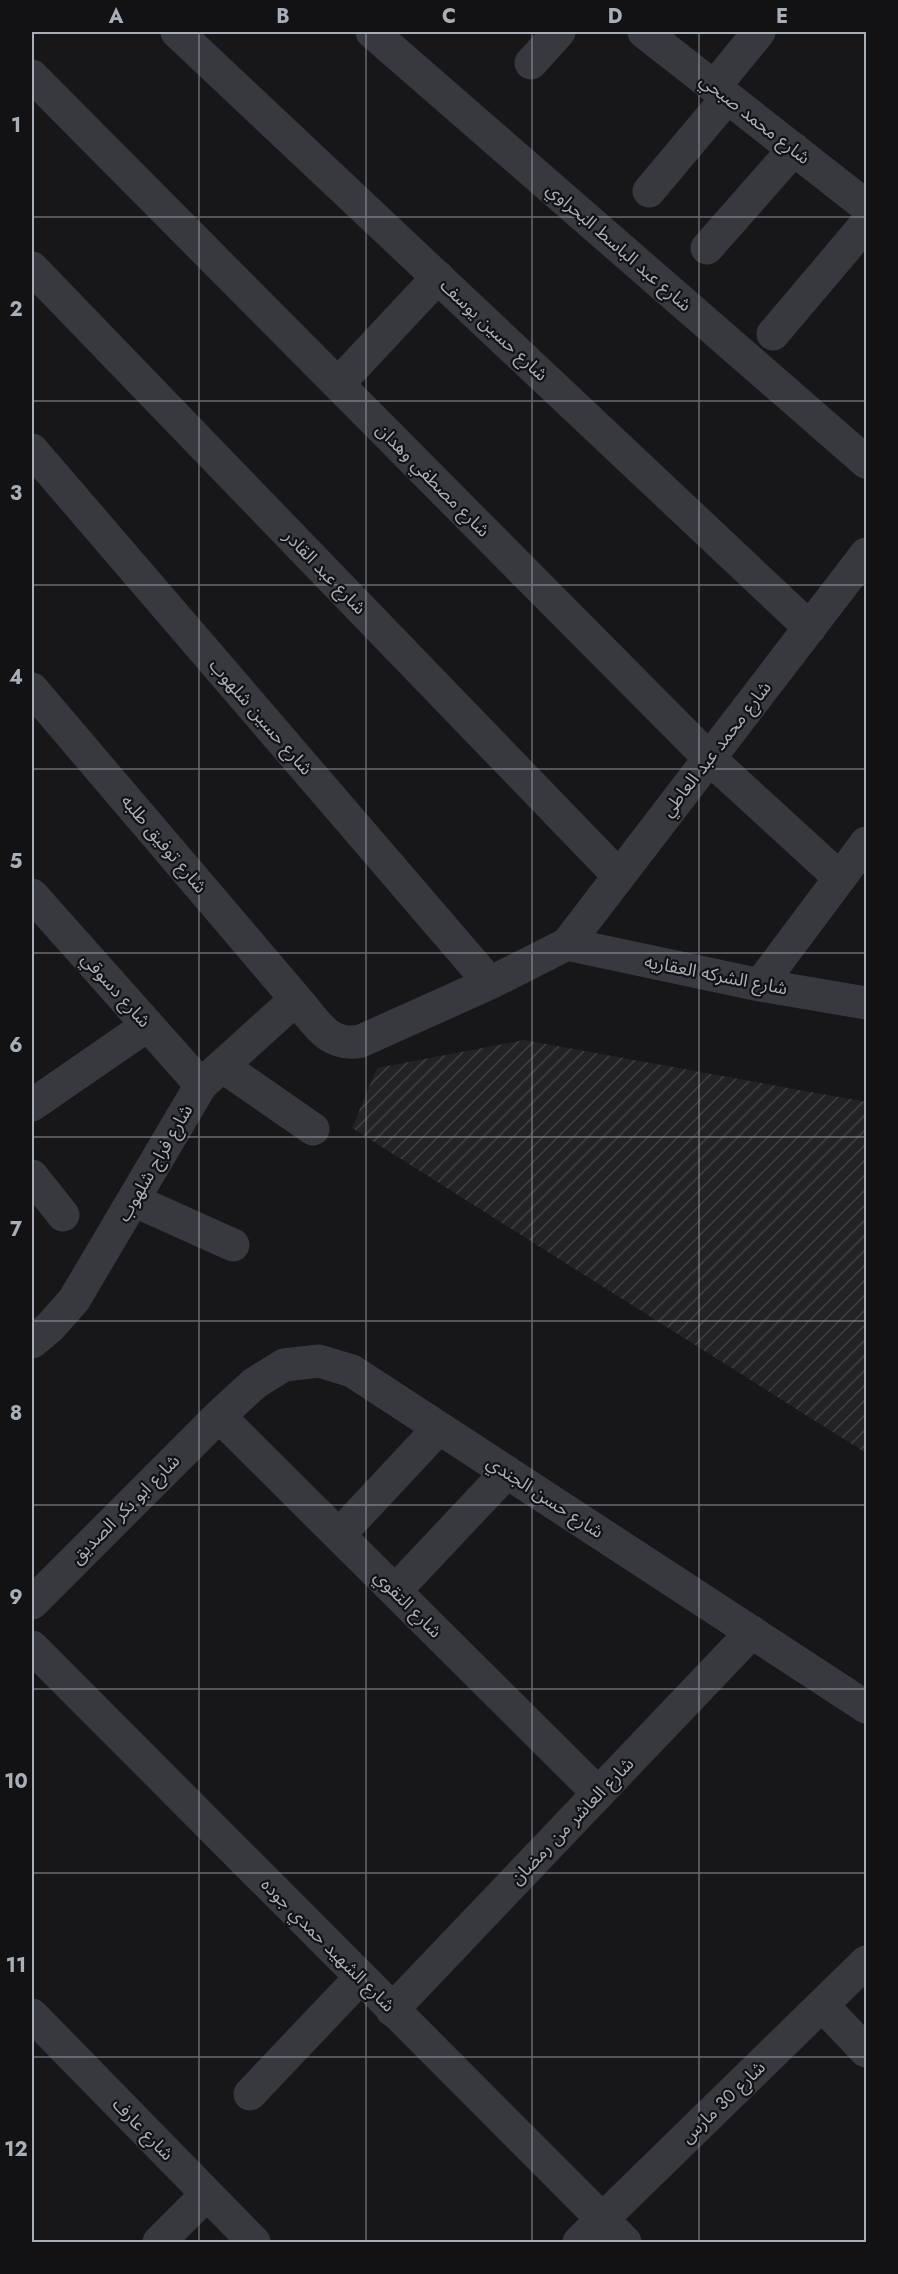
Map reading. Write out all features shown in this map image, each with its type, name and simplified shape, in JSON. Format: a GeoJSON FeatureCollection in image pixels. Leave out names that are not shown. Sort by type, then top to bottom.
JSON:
{"type":"FeatureCollection","features":[{"type":"Feature","properties":{"kind":"street","name":"شارع حسين يوسف"},"geometry":{"type":"LineString","coordinates":[[177,32],[810,628]]}},
{"type":"Feature","properties":{"kind":"street","name":"شارع عبد الباسط البحراوي"},"geometry":{"type":"LineString","coordinates":[[372,32],[867,462]]}},
{"type":"Feature","properties":{"kind":"street"},"geometry":{"type":"LineString","coordinates":[[531,63],[559,32]]}},
{"type":"Feature","properties":{"kind":"street","name":"شارع محمد صبحي"},"geometry":{"type":"LineString","coordinates":[[644,32],[867,206]]}},
{"type":"Feature","properties":{"kind":"street"},"geometry":{"type":"LineString","coordinates":[[648,191],[721,93],[759,32]]}},
{"type":"Feature","properties":{"kind":"street","name":"شارع مصطفي وهدان"},"geometry":{"type":"LineString","coordinates":[[32,76],[709,758],[840,878]]}},
{"type":"Feature","properties":{"kind":"street"},"geometry":{"type":"LineString","coordinates":[[707,248],[794,149]]}},
{"type":"Feature","properties":{"kind":"street"},"geometry":{"type":"LineString","coordinates":[[773,334],[867,224]]}},
{"type":"Feature","properties":{"kind":"street","name":"شارع عبد القادر"},"geometry":{"type":"LineString","coordinates":[[32,268],[619,876]]}},
{"type":"Feature","properties":{"kind":"street"},"geometry":{"type":"LineString","coordinates":[[338,384],[438,277]]}},
{"type":"Feature","properties":{"kind":"street","name":"شارع حسين شلهوب"},"geometry":{"type":"LineString","coordinates":[[32,450],[490,983]]}},
{"type":"Feature","properties":{"kind":"street","name":"شارع محمد عبد العاطي"},"geometry":{"type":"LineString","coordinates":[[567,944],[867,554]]}},
{"type":"Feature","properties":{"kind":"street","name":"شارع توفيق طلبه"},"geometry":{"type":"LineString","coordinates":[[32,689],[332,1039],[347,1044],[361,1041],[490,983],[567,944]]}},
{"type":"Feature","properties":{"kind":"street"},"geometry":{"type":"LineString","coordinates":[[760,985],[867,843]]}},
{"type":"Feature","properties":{"kind":"street","name":"شارع دسوقي"},"geometry":{"type":"LineString","coordinates":[[32,895],[148,1025],[212,1075],[313,1130]]}},
{"type":"Feature","properties":{"kind":"street","name":"شارع الشركه العقاريه"},"geometry":{"type":"LineString","coordinates":[[567,944],[760,985],[867,1003]]}},
{"type":"Feature","properties":{"kind":"street","name":"شارع فراج شلهوب"},"geometry":{"type":"LineString","coordinates":[[32,1342],[50,1327],[74,1300],[133,1200],[212,1075],[296,999]]}},
{"type":"Feature","properties":{"kind":"street"},"geometry":{"type":"LineString","coordinates":[[32,1105],[148,1025]]}},
{"type":"Feature","properties":{"kind":"street"},"geometry":{"type":"LineString","coordinates":[[32,1176],[63,1215]]}},
{"type":"Feature","properties":{"kind":"street"},"geometry":{"type":"LineString","coordinates":[[133,1200],[233,1245]]}},
{"type":"Feature","properties":{"kind":"street","name":"شارع حسن الجندي"},"geometry":{"type":"LineString","coordinates":[[219,1416],[255,1383],[284,1365],[319,1361],[352,1371],[867,1707]]}},
{"type":"Feature","properties":{"kind":"street","name":"شارع التقوي"},"geometry":{"type":"LineString","coordinates":[[219,1416],[598,1793]]}},
{"type":"Feature","properties":{"kind":"street","name":"شارع ابو بكر الصديق"},"geometry":{"type":"LineString","coordinates":[[32,1603],[219,1416]]}},
{"type":"Feature","properties":{"kind":"street"},"geometry":{"type":"LineString","coordinates":[[339,1535],[440,1428]]}},
{"type":"Feature","properties":{"kind":"street"},"geometry":{"type":"LineString","coordinates":[[395,1591],[507,1472]]}},
{"type":"Feature","properties":{"kind":"street","name":"شارع العاشر من رمضان"},"geometry":{"type":"LineString","coordinates":[[392,2010],[752,1632]]}},
{"type":"Feature","properties":{"kind":"street","name":"شارع الشهيد حمدي جوده"},"geometry":{"type":"LineString","coordinates":[[32,1647],[626,2242]]}},
{"type":"Feature","properties":{"kind":"street","name":"شارع 30 مارس"},"geometry":{"type":"LineString","coordinates":[[579,2242],[867,1962]]}},
{"type":"Feature","properties":{"kind":"street"},"geometry":{"type":"LineString","coordinates":[[250,2094],[360,1978]]}},
{"type":"Feature","properties":{"kind":"street"},"geometry":{"type":"LineString","coordinates":[[822,2005],[867,2051]]}},
{"type":"Feature","properties":{"kind":"street","name":"شارع عارف"},"geometry":{"type":"LineString","coordinates":[[32,2015],[254,2242]]}},
{"type":"Feature","properties":{"kind":"street"},"geometry":{"type":"LineString","coordinates":[[159,2242],[207,2194]]}},
{"type":"Feature","properties":{"kind":"shaded area"},"geometry":{"type":"Polygon","coordinates":[[[524,1040],[866,1102],[866,1453],[352,1128],[377,1068],[524,1040]]]}}]}
